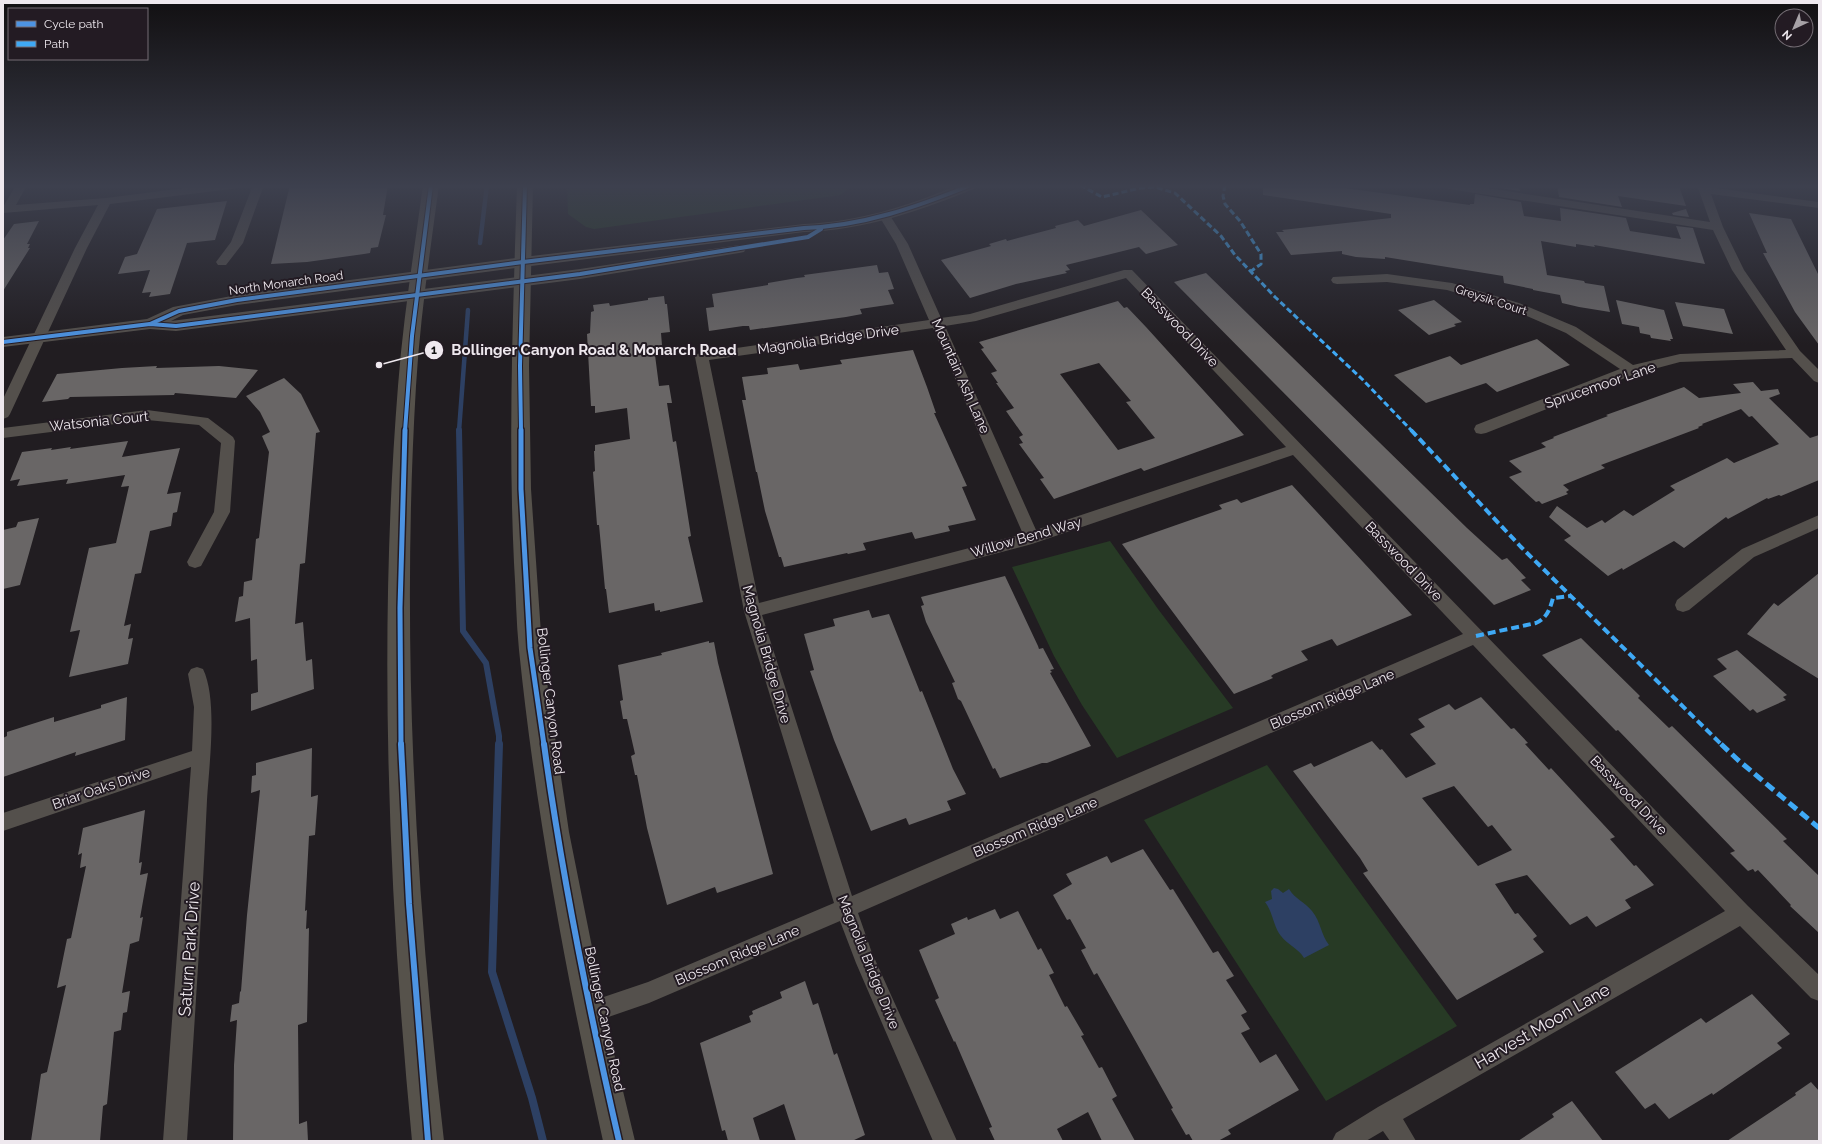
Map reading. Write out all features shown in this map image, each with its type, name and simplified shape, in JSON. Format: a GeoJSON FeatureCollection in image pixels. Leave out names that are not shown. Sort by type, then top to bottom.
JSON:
{"type":"FeatureCollection","features":[{"type":"Feature","properties":{"kind":"main road"},"geometry":{"type":"LineString","coordinates":[[424,238],[408,384],[400,518],[400,682],[406,878],[428,1141]]}},
{"type":"Feature","properties":{"kind":"main road","name":"Bollinger Canyon Road"},"geometry":{"type":"LineString","coordinates":[[523,238],[520,366],[521,489],[530,648],[556,832],[591,1012],[619,1141]]}},
{"type":"Feature","properties":{"kind":"street"},"geometry":{"type":"LineString","coordinates":[[3,414],[86,238]]}},
{"type":"Feature","properties":{"kind":"street"},"geometry":{"type":"LineString","coordinates":[[222,262],[237,243],[239,238]]}},
{"type":"Feature","properties":{"kind":"street","name":"North Monarch Road"},"geometry":{"type":"LineString","coordinates":[[3,342],[150,324],[176,326],[418,284],[523,271],[725,252],[800,238]]}},
{"type":"Feature","properties":{"kind":"street","name":"Mountain Ash Lane"},"geometry":{"type":"LineString","coordinates":[[899,238],[1032,538]]}},
{"type":"Feature","properties":{"kind":"street"},"geometry":{"type":"LineString","coordinates":[[1723,238],[1738,270],[1795,354],[1819,378]]}},
{"type":"Feature","properties":{"kind":"street","name":"Basswood Drive"},"geometry":{"type":"LineString","coordinates":[[937,323],[971,318],[1128,273],[1741,913],[1819,990]]}},
{"type":"Feature","properties":{"kind":"street","name":"Greysik Court"},"geometry":{"type":"LineString","coordinates":[[1337,280],[1387,278],[1448,286],[1515,306],[1571,330],[1631,370]]}},
{"type":"Feature","properties":{"kind":"street","name":"Magnolia Bridge Drive"},"geometry":{"type":"LineString","coordinates":[[937,323],[702,357],[752,611],[835,877],[863,956],[945,1141]]}},
{"type":"Feature","properties":{"kind":"street","name":"Sprucemoor Lane"},"geometry":{"type":"LineString","coordinates":[[1481,429],[1631,370],[1680,358],[1795,354]]}},
{"type":"Feature","properties":{"kind":"street","name":"Watsonia Court"},"geometry":{"type":"LineString","coordinates":[[3,433],[147,415],[203,421],[228,441],[222,512],[195,562]]}},
{"type":"Feature","properties":{"kind":"street","name":"Willow Bend Way"},"geometry":{"type":"LineString","coordinates":[[752,611],[1032,538],[1280,455],[1296,448]]}},
{"type":"Feature","properties":{"kind":"street"},"geometry":{"type":"LineString","coordinates":[[1683,605],[1748,553],[1819,521]]}},
{"type":"Feature","properties":{"kind":"street","name":"Blossom Ridge Lane"},"geometry":{"type":"LineString","coordinates":[[591,1012],[649,992],[847,908],[1476,636]]}},
{"type":"Feature","properties":{"kind":"street","name":"Saturn Park Drive"},"geometry":{"type":"LineString","coordinates":[[175,1141],[195,858],[203,706],[197,674]]}},
{"type":"Feature","properties":{"kind":"street","name":"Briar Oaks Drive"},"geometry":{"type":"LineString","coordinates":[[3,822],[200,756]]}},
{"type":"Feature","properties":{"kind":"street","name":"Harvest Moon Lane"},"geometry":{"type":"LineString","coordinates":[[1344,1141],[1386,1115],[1718,928],[1741,913]]}},
{"type":"Feature","properties":{"kind":"street"},"geometry":{"type":"LineString","coordinates":[[1386,1115],[1404,1141]]}},
{"type":"Feature","properties":{"kind":"green space"},"geometry":{"type":"Polygon","coordinates":[[[1110,541],[1158,609],[1233,708],[1117,758],[1082,705],[1054,656],[1012,567],[1110,541]]]}},
{"type":"Feature","properties":{"kind":"green space"},"geometry":{"type":"Polygon","coordinates":[[[1267,765],[1457,1026],[1326,1101],[1144,820],[1267,765]]]}},
{"type":"Feature","properties":{"kind":"water"},"geometry":{"type":"Polygon","coordinates":[[[1274,888],[1283,893],[1289,889],[1309,908],[1315,915],[1329,945],[1304,958],[1284,939],[1278,932],[1270,910],[1265,902],[1272,899],[1271,891],[1274,888]]]}},
{"type":"Feature","properties":{"kind":"building"},"geometry":{"type":"Polygon","coordinates":[[[4,238],[30,238],[27,244],[30,244],[28,248],[30,248],[3,291],[4,238]]]}},
{"type":"Feature","properties":{"kind":"building"},"geometry":{"type":"Polygon","coordinates":[[[144,238],[215,238],[215,240],[187,243],[170,294],[149,297],[151,292],[142,293],[150,270],[118,274],[125,257],[137,254],[144,238]]]}},
{"type":"Feature","properties":{"kind":"building"},"geometry":{"type":"Polygon","coordinates":[[[277,238],[380,238],[378,247],[371,248],[370,253],[307,262],[271,264],[277,238]]]}},
{"type":"Feature","properties":{"kind":"building"},"geometry":{"type":"Polygon","coordinates":[[[1017,238],[1171,238],[1178,245],[1146,254],[1139,247],[1066,265],[1070,270],[1065,271],[1067,273],[1016,284],[970,298],[941,260],[991,246],[989,244],[1006,239],[1007,241],[1017,238]]]}},
{"type":"Feature","properties":{"kind":"building"},"geometry":{"type":"Polygon","coordinates":[[[1280,238],[1696,238],[1705,264],[1594,245],[1595,247],[1576,244],[1576,247],[1541,241],[1547,275],[1604,286],[1610,312],[1562,303],[1560,295],[1504,283],[1503,276],[1385,257],[1385,259],[1356,257],[1342,254],[1342,251],[1291,255],[1280,238]]]}},
{"type":"Feature","properties":{"kind":"building"},"geometry":{"type":"Polygon","coordinates":[[[1760,238],[1801,238],[1819,276],[1819,345],[1795,312],[1763,253],[1767,253],[1760,238]]]}},
{"type":"Feature","properties":{"kind":"building"},"geometry":{"type":"Polygon","coordinates":[[[877,265],[879,273],[888,272],[894,289],[888,290],[894,304],[860,309],[862,314],[846,317],[750,330],[749,326],[743,326],[709,331],[706,308],[714,307],[712,294],[768,285],[768,283],[805,277],[804,275],[877,265]]]}},
{"type":"Feature","properties":{"kind":"building"},"geometry":{"type":"Polygon","coordinates":[[[1206,273],[1467,528],[1502,560],[1507,558],[1526,578],[1521,580],[1531,590],[1494,605],[1174,282],[1206,273]]]}},
{"type":"Feature","properties":{"kind":"building"},"geometry":{"type":"Polygon","coordinates":[[[664,296],[665,304],[667,304],[670,332],[661,333],[662,345],[659,346],[660,354],[655,355],[659,386],[669,385],[672,403],[667,403],[673,442],[676,441],[691,536],[688,537],[703,602],[660,612],[660,610],[655,611],[654,603],[609,613],[605,589],[599,525],[597,525],[593,472],[595,471],[594,451],[595,445],[630,439],[627,408],[595,413],[595,406],[591,406],[587,334],[590,333],[591,312],[594,311],[593,305],[609,303],[610,306],[664,296]]]}},
{"type":"Feature","properties":{"kind":"building"},"geometry":{"type":"Polygon","coordinates":[[[1434,300],[1462,322],[1454,324],[1456,326],[1429,335],[1398,310],[1434,300]]]}},
{"type":"Feature","properties":{"kind":"building"},"geometry":{"type":"Polygon","coordinates":[[[1616,300],[1664,310],[1673,339],[1670,339],[1671,341],[1651,338],[1650,335],[1640,333],[1639,327],[1622,324],[1616,300]]]}},
{"type":"Feature","properties":{"kind":"building"},"geometry":{"type":"Polygon","coordinates":[[[1118,301],[1124,308],[1127,307],[1146,327],[1244,435],[1144,471],[1141,468],[1054,499],[1040,479],[1044,478],[1019,444],[1023,443],[1019,437],[1023,435],[1006,411],[1014,408],[996,383],[998,383],[991,373],[997,371],[981,349],[984,348],[979,342],[1118,301]],[[1099,363],[1060,374],[1118,450],[1155,438],[1126,402],[1131,401],[1099,363]]]}},
{"type":"Feature","properties":{"kind":"building"},"geometry":{"type":"Polygon","coordinates":[[[1675,302],[1724,309],[1733,334],[1683,326],[1675,302]]]}},
{"type":"Feature","properties":{"kind":"building"},"geometry":{"type":"Polygon","coordinates":[[[1537,339],[1570,365],[1497,392],[1486,383],[1426,403],[1394,375],[1450,356],[1461,365],[1537,339]]]}},
{"type":"Feature","properties":{"kind":"building"},"geometry":{"type":"Polygon","coordinates":[[[913,350],[936,413],[934,413],[967,486],[962,487],[976,520],[948,526],[950,531],[915,539],[912,532],[863,543],[866,550],[784,567],[781,557],[779,557],[765,511],[756,472],[742,400],[746,400],[742,377],[768,374],[767,368],[798,364],[800,370],[842,364],[840,360],[913,350]]]}},
{"type":"Feature","properties":{"kind":"building"},"geometry":{"type":"Polygon","coordinates":[[[157,366],[156,368],[219,366],[258,370],[236,398],[175,393],[174,395],[70,397],[68,399],[42,402],[57,374],[157,366]]]}},
{"type":"Feature","properties":{"kind":"building"},"geometry":{"type":"Polygon","coordinates":[[[284,378],[301,394],[320,432],[316,433],[305,563],[300,564],[295,624],[303,622],[306,661],[312,659],[314,689],[251,711],[251,694],[258,692],[257,659],[251,661],[250,618],[235,622],[239,597],[243,596],[244,582],[252,580],[256,539],[259,538],[269,452],[262,436],[270,432],[260,412],[246,396],[284,378]]]}},
{"type":"Feature","properties":{"kind":"building"},"geometry":{"type":"Polygon","coordinates":[[[1753,382],[1761,391],[1778,389],[1780,394],[1769,398],[1810,438],[1819,435],[1819,480],[1781,496],[1779,495],[1768,499],[1767,498],[1728,519],[1726,517],[1684,548],[1674,541],[1623,570],[1622,568],[1608,576],[1564,540],[1571,536],[1549,517],[1557,506],[1587,528],[1602,520],[1605,523],[1624,510],[1633,516],[1675,490],[1670,486],[1727,458],[1734,463],[1779,444],[1752,416],[1749,417],[1741,409],[1702,424],[1703,425],[1698,427],[1699,428],[1601,465],[1605,468],[1563,485],[1569,490],[1566,492],[1568,494],[1542,504],[1539,501],[1536,502],[1509,477],[1522,472],[1509,461],[1546,447],[1541,443],[1608,416],[1606,415],[1684,387],[1699,398],[1741,393],[1733,384],[1753,382]]]}},
{"type":"Feature","properties":{"kind":"building"},"geometry":{"type":"Polygon","coordinates":[[[128,441],[122,457],[180,448],[167,494],[181,492],[177,512],[173,513],[171,526],[150,531],[141,573],[135,574],[124,626],[131,624],[128,639],[133,638],[128,664],[69,677],[80,630],[70,632],[89,548],[116,543],[129,486],[121,487],[125,475],[66,484],[68,479],[17,486],[20,479],[10,481],[22,452],[71,447],[70,449],[128,441]]]}},
{"type":"Feature","properties":{"kind":"building"},"geometry":{"type":"Polygon","coordinates":[[[1292,485],[1412,615],[1337,646],[1332,639],[1301,651],[1308,660],[1274,674],[1271,676],[1273,678],[1234,694],[1122,544],[1222,509],[1219,505],[1237,499],[1241,503],[1292,485]]]}},
{"type":"Feature","properties":{"kind":"building"},"geometry":{"type":"Polygon","coordinates":[[[39,518],[20,585],[3,589],[3,530],[16,527],[18,522],[39,518]]]}},
{"type":"Feature","properties":{"kind":"building"},"geometry":{"type":"Polygon","coordinates":[[[1819,573],[1819,679],[1747,634],[1774,603],[1778,606],[1819,573]]]}},
{"type":"Feature","properties":{"kind":"building"},"geometry":{"type":"Polygon","coordinates":[[[1005,576],[1039,649],[1043,648],[1054,669],[1050,670],[1052,672],[1050,673],[1091,746],[1047,763],[1042,763],[1000,778],[995,768],[993,769],[961,701],[958,699],[952,683],[955,682],[926,622],[921,606],[924,605],[921,597],[1005,576]]]}},
{"type":"Feature","properties":{"kind":"building"},"geometry":{"type":"Polygon","coordinates":[[[869,610],[872,618],[889,614],[920,692],[922,691],[953,769],[966,794],[947,801],[951,810],[909,825],[906,818],[871,831],[834,740],[810,671],[814,670],[804,634],[835,626],[833,619],[869,610]]]}},
{"type":"Feature","properties":{"kind":"building"},"geometry":{"type":"Polygon","coordinates":[[[1581,638],[1640,696],[1638,698],[1669,728],[1672,726],[1787,839],[1783,841],[1819,876],[1819,933],[1790,906],[1791,905],[1758,870],[1755,872],[1753,869],[1748,871],[1730,853],[1735,851],[1618,730],[1616,731],[1542,655],[1581,638]]]}},
{"type":"Feature","properties":{"kind":"building"},"geometry":{"type":"Polygon","coordinates":[[[709,641],[709,643],[714,642],[718,663],[773,874],[717,893],[715,887],[667,905],[647,828],[637,775],[635,775],[631,756],[635,754],[627,719],[623,719],[620,701],[623,700],[618,665],[662,655],[661,653],[709,641]]]}},
{"type":"Feature","properties":{"kind":"building"},"geometry":{"type":"Polygon","coordinates":[[[1737,650],[1787,695],[1783,697],[1786,700],[1757,713],[1753,709],[1750,711],[1713,676],[1727,669],[1717,659],[1737,650]]]}},
{"type":"Feature","properties":{"kind":"building"},"geometry":{"type":"Polygon","coordinates":[[[127,697],[125,740],[75,756],[76,752],[3,777],[3,738],[7,736],[7,732],[54,717],[54,722],[101,708],[101,705],[127,697]]]}},
{"type":"Feature","properties":{"kind":"building"},"geometry":{"type":"Polygon","coordinates":[[[1481,697],[1511,729],[1514,728],[1528,743],[1525,744],[1549,770],[1551,768],[1615,837],[1610,839],[1634,866],[1636,865],[1654,885],[1625,900],[1631,908],[1596,927],[1587,916],[1570,925],[1527,875],[1495,884],[1515,914],[1518,913],[1537,936],[1533,939],[1544,952],[1457,1000],[1363,873],[1368,871],[1360,858],[1293,771],[1311,763],[1314,767],[1372,741],[1380,750],[1382,749],[1406,778],[1436,764],[1410,734],[1425,727],[1418,719],[1449,704],[1455,710],[1481,697]],[[1454,786],[1422,798],[1478,866],[1512,850],[1492,825],[1488,827],[1454,786]]]}},
{"type":"Feature","properties":{"kind":"building"},"geometry":{"type":"Polygon","coordinates":[[[312,748],[311,797],[318,795],[315,835],[309,836],[305,911],[307,910],[306,929],[309,928],[307,1022],[298,1025],[299,1124],[307,1121],[308,1141],[233,1141],[234,1065],[237,1020],[230,1022],[232,1005],[239,1003],[241,991],[260,790],[251,793],[252,776],[256,775],[256,763],[312,748]]]}},
{"type":"Feature","properties":{"kind":"building"},"geometry":{"type":"Polygon","coordinates":[[[145,810],[139,863],[142,862],[140,875],[148,873],[140,918],[143,917],[139,941],[130,944],[122,993],[130,991],[127,1012],[123,1013],[121,1030],[114,1032],[107,1104],[103,1106],[100,1141],[31,1141],[41,1074],[47,1072],[66,985],[57,988],[67,939],[71,938],[86,866],[80,868],[82,853],[78,855],[83,828],[145,810]]]}},
{"type":"Feature","properties":{"kind":"building"},"geometry":{"type":"Polygon","coordinates":[[[1143,849],[1170,890],[1173,889],[1213,953],[1218,951],[1234,976],[1226,980],[1247,1012],[1241,1015],[1250,1029],[1241,1033],[1260,1063],[1276,1054],[1299,1090],[1228,1130],[1231,1134],[1218,1141],[1193,1141],[1189,1134],[1186,1135],[1171,1109],[1173,1108],[1097,973],[1094,975],[1081,950],[1086,948],[1070,919],[1067,920],[1053,895],[1072,884],[1066,874],[1107,856],[1111,863],[1143,849]]]}},
{"type":"Feature","properties":{"kind":"building"},"geometry":{"type":"Polygon","coordinates":[[[995,909],[1000,919],[1018,911],[1038,950],[1041,948],[1054,973],[1049,975],[1065,1007],[1067,1006],[1084,1035],[1081,1036],[1099,1068],[1102,1067],[1117,1096],[1112,1099],[1135,1141],[1102,1141],[1088,1112],[1057,1129],[1063,1141],[995,1141],[989,1128],[992,1127],[955,1041],[954,1042],[935,1000],[939,998],[919,950],[955,934],[951,924],[967,917],[968,920],[995,909]]]}},
{"type":"Feature","properties":{"kind":"building"},"geometry":{"type":"Polygon","coordinates":[[[805,981],[813,1005],[818,1003],[834,1055],[837,1053],[865,1135],[852,1141],[796,1141],[784,1104],[753,1118],[760,1141],[728,1141],[725,1130],[722,1131],[700,1043],[751,1022],[749,1016],[753,1014],[752,1011],[782,998],[780,992],[805,981]]]}},
{"type":"Feature","properties":{"kind":"building"},"geometry":{"type":"Polygon","coordinates":[[[1752,994],[1790,1034],[1777,1043],[1782,1048],[1713,1095],[1712,1093],[1669,1119],[1655,1103],[1645,1109],[1615,1072],[1701,1018],[1706,1023],[1752,994]]]}},
{"type":"Feature","properties":{"kind":"building"},"geometry":{"type":"Polygon","coordinates":[[[1811,1082],[1819,1091],[1819,1141],[1727,1141],[1796,1095],[1795,1093],[1811,1082]]]}},
{"type":"Feature","properties":{"kind":"building"},"geometry":{"type":"Polygon","coordinates":[[[1572,1101],[1603,1141],[1518,1141],[1554,1117],[1552,1114],[1572,1101]]]}},
{"type":"Feature","properties":{"kind":"waterway"},"geometry":{"type":"LineString","coordinates":[[480,243],[481,238]]}},
{"type":"Feature","properties":{"kind":"waterway"},"geometry":{"type":"LineString","coordinates":[[459,431],[468,310]]}},
{"type":"Feature","properties":{"kind":"waterway"},"geometry":{"type":"LineString","coordinates":[[459,431],[463,631],[486,663],[499,736],[499,744]]}},
{"type":"Feature","properties":{"kind":"waterway"},"geometry":{"type":"LineString","coordinates":[[499,744],[492,972],[532,1098],[543,1141]]}},
{"type":"Feature","properties":{"kind":"marked path"},"geometry":{"type":"LineString","coordinates":[[1223,238],[1235,255],[1275,297],[1362,379],[1521,547],[1738,760],[1819,828]]}},
{"type":"Feature","properties":{"kind":"marked path"},"geometry":{"type":"LineString","coordinates":[[1250,272],[1261,264],[1261,254],[1251,238]]}},
{"type":"Feature","properties":{"kind":"marked path"},"geometry":{"type":"LineString","coordinates":[[1476,636],[1536,623],[1547,614],[1553,598],[1571,596]]}},
{"type":"Feature","properties":{"kind":"cycle path"},"geometry":{"type":"LineString","coordinates":[[424,238],[409,361],[403,460],[400,534],[400,682],[409,904],[428,1141]]}},
{"type":"Feature","properties":{"kind":"cycle path"},"geometry":{"type":"LineString","coordinates":[[524,238],[520,366],[521,489],[530,648],[556,832],[595,1037],[619,1141]]}},
{"type":"Feature","properties":{"kind":"cycle path"},"geometry":{"type":"LineString","coordinates":[[150,324],[179,311],[237,300],[523,262],[718,238]]}},
{"type":"Feature","properties":{"kind":"cycle path"},"geometry":{"type":"LineString","coordinates":[[3,342],[150,324],[176,326],[580,274],[800,238]]}},
{"type":"Feature","properties":{"kind":"place","name":"Bollinger Canyon Road & Monarch Road"},"geometry":{"type":"Point","coordinates":[379,365]}}]}
